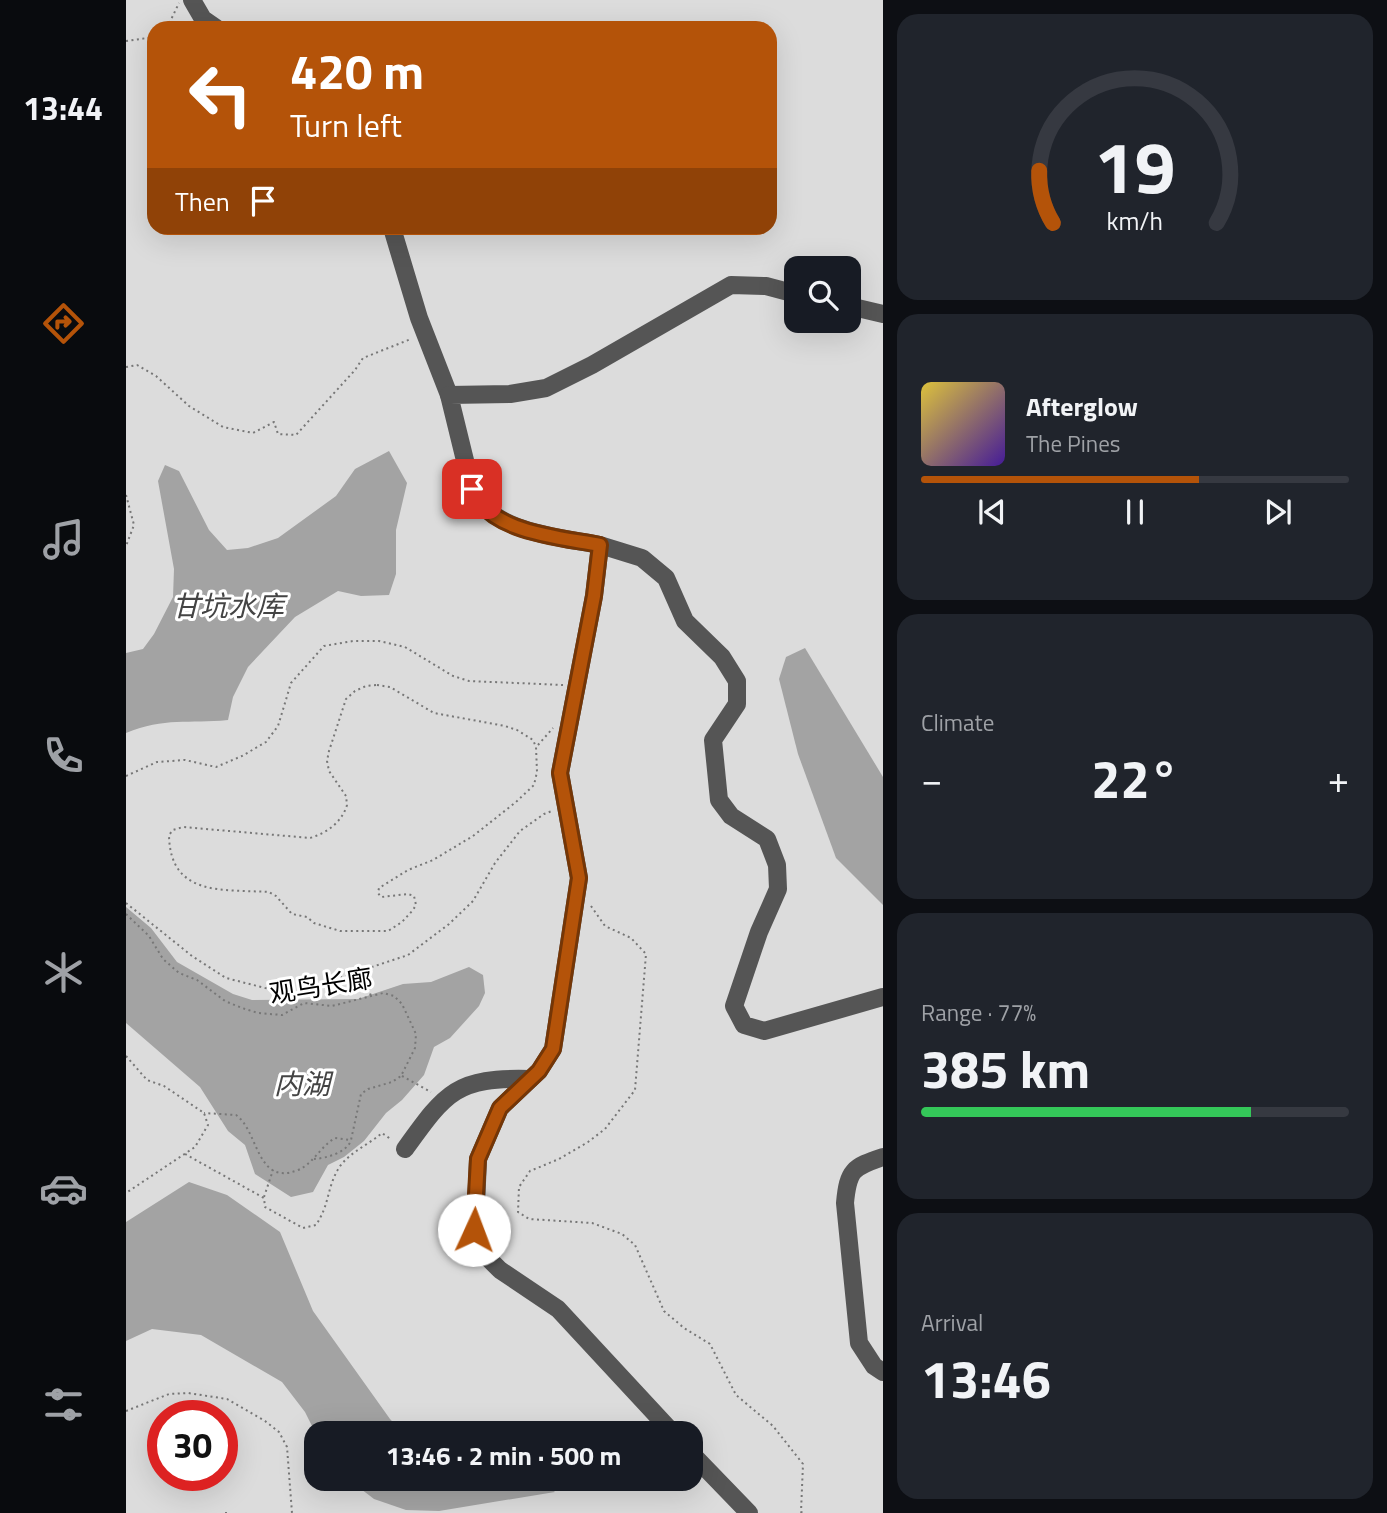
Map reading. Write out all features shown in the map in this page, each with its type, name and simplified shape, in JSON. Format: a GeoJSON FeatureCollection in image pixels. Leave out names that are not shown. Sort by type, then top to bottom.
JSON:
{"type":"FeatureCollection","features":[{"type":"Feature","properties":{"kind":"street"},"geometry":{"type":"LineString","coordinates":[[192,0],[206,21]]}},
{"type":"Feature","properties":{"kind":"street"},"geometry":{"type":"LineString","coordinates":[[395,235],[425,334],[449,395],[476,501],[502,522],[600,545],[642,558],[666,578],[685,621],[722,657],[737,681],[737,704],[713,740],[719,800],[731,816],[767,839],[777,865],[778,889],[759,932],[734,1006],[744,1025],[764,1031],[883,997]]}},
{"type":"Feature","properties":{"kind":"street"},"geometry":{"type":"LineString","coordinates":[[449,395],[510,394],[546,388],[592,366],[731,285],[766,286],[784,291]]}},
{"type":"Feature","properties":{"kind":"street"},"geometry":{"type":"LineString","coordinates":[[861,309],[883,314]]}},
{"type":"Feature","properties":{"kind":"street"},"geometry":{"type":"LineString","coordinates":[[600,545],[594,596],[560,773],[579,878],[553,1049],[539,1071],[500,1108],[478,1159],[474,1230],[487,1256],[500,1270],[558,1309],[662,1421]]}},
{"type":"Feature","properties":{"kind":"street"},"geometry":{"type":"LineString","coordinates":[[405,1149],[433,1110],[451,1092],[500,1078],[530,1079]]}},
{"type":"Feature","properties":{"kind":"street"},"geometry":{"type":"LineString","coordinates":[[883,1157],[858,1166],[847,1180],[845,1203],[859,1343],[874,1366],[883,1372]]}},
{"type":"Feature","properties":{"kind":"street"},"geometry":{"type":"LineString","coordinates":[[703,1465],[749,1513]]}},
{"type":"Feature","properties":{"kind":"path"},"geometry":{"type":"LineString","coordinates":[[170,21],[180,0]]}},
{"type":"Feature","properties":{"kind":"path"},"geometry":{"type":"LineString","coordinates":[[126,41],[147,38]]}},
{"type":"Feature","properties":{"kind":"path"},"geometry":{"type":"LineString","coordinates":[[126,367],[137,365],[156,376],[189,406],[223,426],[253,433],[274,422],[278,434],[296,435],[363,358],[425,334]]}},
{"type":"Feature","properties":{"kind":"path"},"geometry":{"type":"LineString","coordinates":[[126,495],[134,525],[126,546]]}},
{"type":"Feature","properties":{"kind":"path"},"geometry":{"type":"LineString","coordinates":[[126,776],[157,762],[185,760],[216,766],[242,756],[266,742],[278,726],[291,682],[324,646],[353,641],[379,641],[405,647],[453,676],[468,681],[578,685]]}},
{"type":"Feature","properties":{"kind":"path"},"geometry":{"type":"LineString","coordinates":[[366,686],[390,687],[434,713],[517,730],[533,740],[536,747],[537,772],[534,785],[473,836],[379,888],[378,894],[381,897],[408,894],[414,896],[416,901],[416,905],[402,922],[388,931],[340,931],[314,923],[307,917],[292,914],[269,892],[214,890],[193,882],[180,871],[172,855],[169,835],[173,830],[183,827],[310,838],[320,835],[338,822],[347,805],[345,796],[329,771],[327,761],[346,699],[355,691],[366,686]]}},
{"type":"Feature","properties":{"kind":"path"},"geometry":{"type":"LineString","coordinates":[[126,904],[192,956],[226,978],[269,989],[324,983],[408,955],[449,924],[473,901],[495,863],[520,831],[544,814],[566,808]]}},
{"type":"Feature","properties":{"kind":"path"},"geometry":{"type":"LineString","coordinates":[[579,878],[605,926],[631,938],[646,954],[639,1070],[635,1090],[605,1129],[559,1159],[530,1171],[519,1187],[519,1212],[529,1219],[592,1223],[622,1234],[635,1245],[664,1311],[684,1328],[710,1344],[736,1395],[773,1426],[803,1464],[801,1512],[805,1513]]}},
{"type":"Feature","properties":{"kind":"path","name":"观鸟长廊"},"geometry":{"type":"LineString","coordinates":[[126,914],[149,936],[163,959],[178,974],[197,980],[225,1001],[258,1013],[282,1015],[304,1003],[332,1006],[383,993],[394,996],[402,1004],[416,1034],[415,1048],[401,1076]]}},
{"type":"Feature","properties":{"kind":"path"},"geometry":{"type":"LineString","coordinates":[[365,971],[371,997]]}},
{"type":"Feature","properties":{"kind":"path"},"geometry":{"type":"LineString","coordinates":[[126,1056],[147,1080],[164,1086],[204,1113],[228,1113],[244,1120],[260,1158],[273,1170],[285,1173],[299,1170],[335,1138],[351,1140]]}},
{"type":"Feature","properties":{"kind":"path"},"geometry":{"type":"LineString","coordinates":[[313,1160],[322,1159],[349,1146],[361,1094],[368,1089],[392,1082],[401,1076],[444,1099]]}},
{"type":"Feature","properties":{"kind":"path"},"geometry":{"type":"LineString","coordinates":[[126,1194],[195,1147],[208,1125],[204,1113]]}},
{"type":"Feature","properties":{"kind":"path"},"geometry":{"type":"LineString","coordinates":[[273,1170],[264,1198],[265,1207],[303,1228],[316,1225],[326,1209],[336,1172],[349,1156],[382,1133],[405,1149]]}},
{"type":"Feature","properties":{"kind":"path"},"geometry":{"type":"LineString","coordinates":[[185,1154],[264,1198]]}},
{"type":"Feature","properties":{"kind":"path"},"geometry":{"type":"LineString","coordinates":[[126,1411],[169,1394],[188,1393],[227,1399],[265,1421],[279,1432],[287,1447],[292,1513]]}},
{"type":"Feature","properties":{"kind":"shaded area"},"geometry":{"type":"Polygon","coordinates":[[[126,0],[883,0],[883,1513],[126,1513],[126,0]]]}},
{"type":"Feature","properties":{"kind":"water","name":"甘坑水库"},"geometry":{"type":"Polygon","coordinates":[[[389,451],[407,483],[396,530],[396,574],[389,595],[361,596],[338,591],[295,617],[248,667],[233,697],[228,720],[165,723],[126,733],[126,653],[143,649],[173,597],[174,569],[158,481],[165,465],[179,471],[209,530],[227,550],[248,548],[278,538],[336,496],[355,469],[389,451]]]}},
{"type":"Feature","properties":{"kind":"water"},"geometry":{"type":"Polygon","coordinates":[[[805,648],[883,777],[883,905],[836,858],[798,754],[779,679],[786,657],[805,648]]]}},
{"type":"Feature","properties":{"kind":"water","name":"内湖"},"geometry":{"type":"Polygon","coordinates":[[[126,907],[151,928],[177,962],[233,994],[252,1000],[358,999],[403,984],[431,982],[469,967],[483,975],[485,993],[479,1006],[450,1038],[434,1047],[424,1075],[402,1100],[386,1113],[364,1141],[344,1157],[328,1165],[313,1192],[291,1197],[255,1174],[245,1145],[228,1131],[200,1087],[126,1023],[126,907]]]}},
{"type":"Feature","properties":{"kind":"water"},"geometry":{"type":"Polygon","coordinates":[[[189,1182],[227,1195],[280,1232],[313,1311],[392,1421],[310,1421],[282,1382],[201,1335],[152,1329],[126,1341],[126,1222],[189,1182]]]}},
{"type":"Feature","properties":{"kind":"water"},"geometry":{"type":"Polygon","coordinates":[[[364,1491],[555,1492],[439,1511],[406,1510],[374,1499],[364,1491]]]}},
{"type":"Feature","properties":{"kind":"route"},"geometry":{"type":"LineString","coordinates":[[472,489],[476,501],[502,522],[600,545],[594,596],[560,773],[579,878],[553,1049],[539,1071],[500,1108],[478,1159],[474,1230]]}}]}
